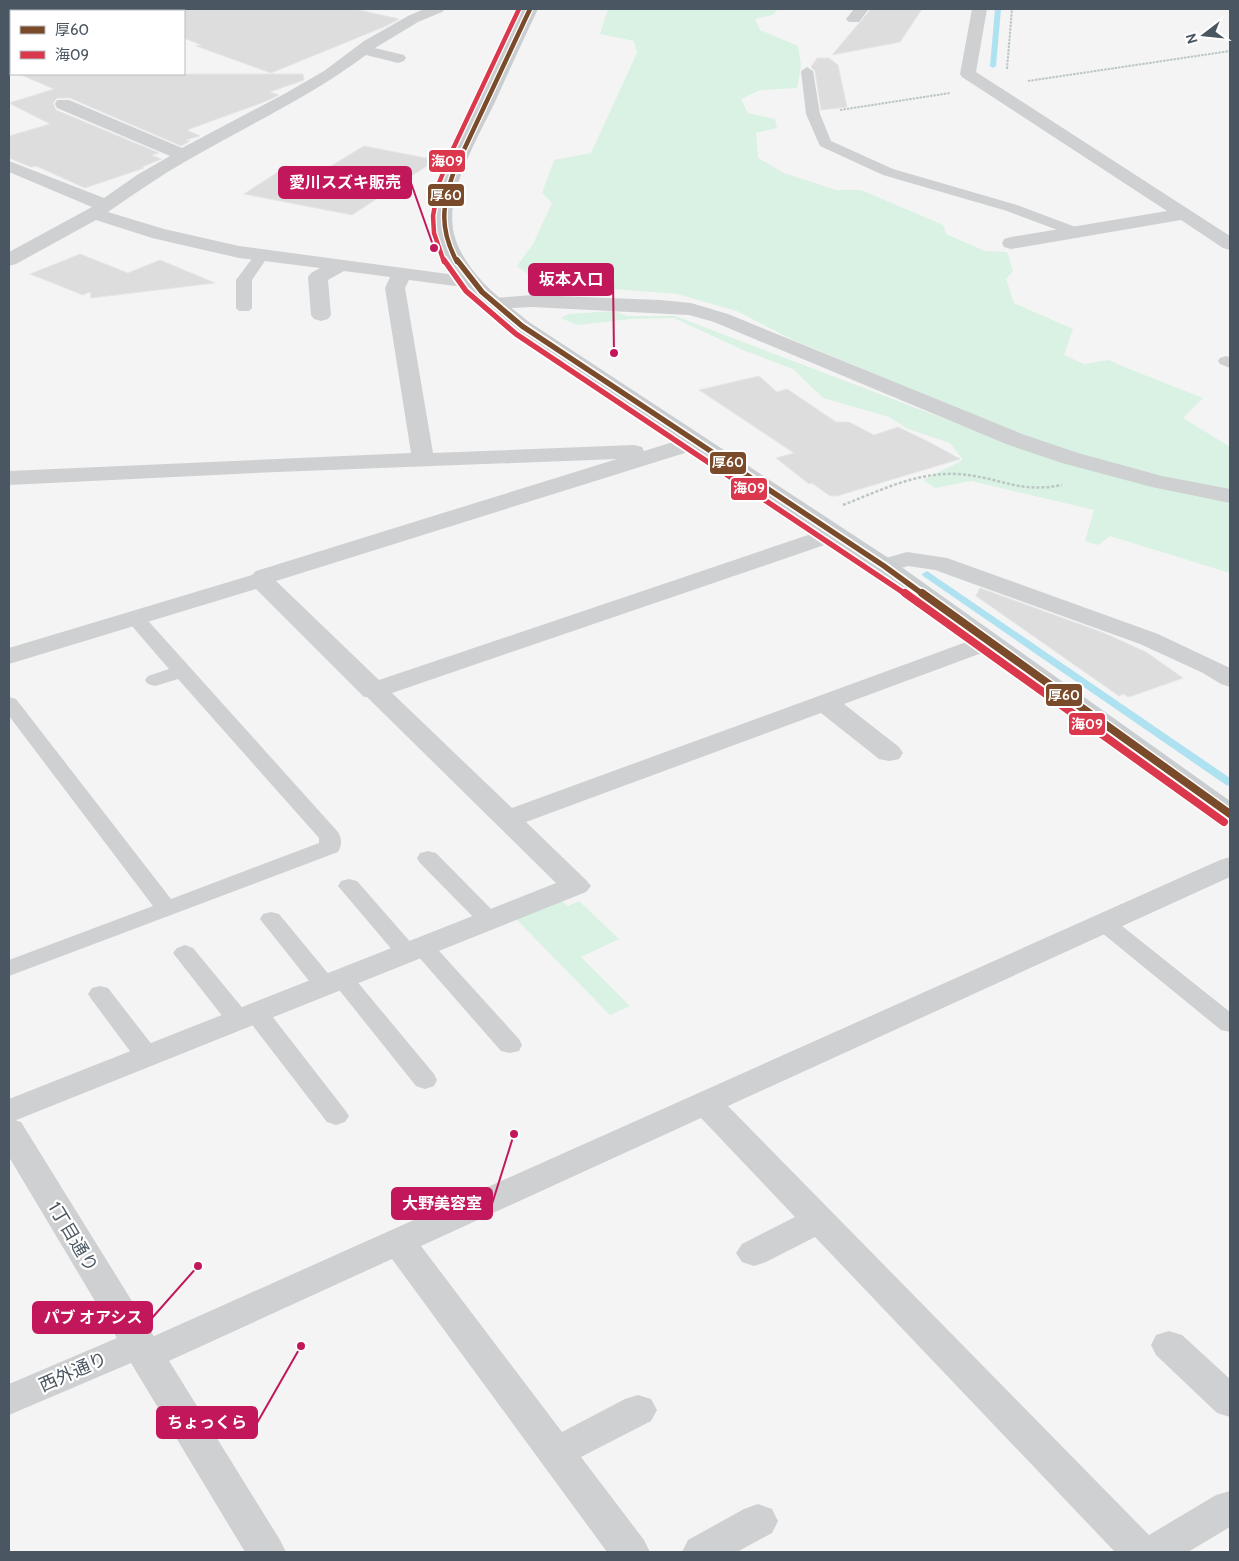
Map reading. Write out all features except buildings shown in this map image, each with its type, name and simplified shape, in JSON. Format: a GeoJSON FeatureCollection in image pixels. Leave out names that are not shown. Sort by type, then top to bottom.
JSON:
{"type":"FeatureCollection","features":[{"type":"Feature","properties":{"kind":"main road"},"geometry":{"type":"LineString","coordinates":[[530,9],[454,171],[445,198],[442,218],[446,238],[471,282],[492,303],[522,326],[884,566],[1230,814]]}},
{"type":"Feature","properties":{"kind":"street"},"geometry":{"type":"LineString","coordinates":[[9,260],[99,210],[184,155],[300,92],[330,74],[362,49],[414,19],[437,9]]}},
{"type":"Feature","properties":{"kind":"street"},"geometry":{"type":"LineString","coordinates":[[979,9],[968,74],[1230,244]]}},
{"type":"Feature","properties":{"kind":"street"},"geometry":{"type":"LineString","coordinates":[[362,49],[398,58]]}},
{"type":"Feature","properties":{"kind":"street"},"geometry":{"type":"LineString","coordinates":[[64,110],[81,112],[184,155]]}},
{"type":"Feature","properties":{"kind":"street"},"geometry":{"type":"LineString","coordinates":[[9,166],[99,210],[159,234],[200,245],[262,255],[471,282]]}},
{"type":"Feature","properties":{"kind":"street"},"geometry":{"type":"LineString","coordinates":[[1011,243],[1184,214]]}},
{"type":"Feature","properties":{"kind":"street"},"geometry":{"type":"LineString","coordinates":[[321,314],[318,277],[342,265]]}},
{"type":"Feature","properties":{"kind":"street"},"geometry":{"type":"LineString","coordinates":[[402,273],[395,288],[424,459]]}},
{"type":"Feature","properties":{"kind":"street"},"geometry":{"type":"LineString","coordinates":[[492,303],[542,302],[660,306],[691,309],[721,318],[1014,439],[1070,458],[1160,482],[1230,496]]}},
{"type":"Feature","properties":{"kind":"street"},"geometry":{"type":"LineString","coordinates":[[9,656],[261,580],[265,576],[696,442]]}},
{"type":"Feature","properties":{"kind":"street"},"geometry":{"type":"LineString","coordinates":[[9,478],[424,459],[668,451]]}},
{"type":"Feature","properties":{"kind":"street"},"geometry":{"type":"LineString","coordinates":[[373,690],[834,534]]}},
{"type":"Feature","properties":{"kind":"street"},"geometry":{"type":"LineString","coordinates":[[884,566],[907,559],[939,563],[1149,639],[1212,668],[1230,679]]}},
{"type":"Feature","properties":{"kind":"street"},"geometry":{"type":"LineString","coordinates":[[9,1112],[576,886],[261,580]]}},
{"type":"Feature","properties":{"kind":"street"},"geometry":{"type":"LineString","coordinates":[[506,819],[989,642]]}},
{"type":"Feature","properties":{"kind":"street"},"geometry":{"type":"LineString","coordinates":[[824,702],[889,753]]}},
{"type":"Feature","properties":{"kind":"street","name":"西外通り"},"geometry":{"type":"LineString","coordinates":[[9,1400],[142,1349],[399,1242],[1230,866]]}},
{"type":"Feature","properties":{"kind":"street"},"geometry":{"type":"LineString","coordinates":[[706,1103],[1140,1552]]}},
{"type":"Feature","properties":{"kind":"street","name":"1丁目通り"},"geometry":{"type":"LineString","coordinates":[[9,1130],[266,1552]]}},
{"type":"Feature","properties":{"kind":"street"},"geometry":{"type":"LineString","coordinates":[[754,1252],[818,1220]]}},
{"type":"Feature","properties":{"kind":"street"},"geometry":{"type":"LineString","coordinates":[[399,1242],[630,1552]]}},
{"type":"Feature","properties":{"kind":"street"},"geometry":{"type":"LineString","coordinates":[[1169,1345],[1230,1402]]}},
{"type":"Feature","properties":{"kind":"street"},"geometry":{"type":"LineString","coordinates":[[555,1453],[638,1410]]}},
{"type":"Feature","properties":{"kind":"street"},"geometry":{"type":"LineString","coordinates":[[1155,1552],[1230,1507]]}},
{"type":"Feature","properties":{"kind":"street"},"geometry":{"type":"LineString","coordinates":[[702,1552],[758,1521]]}},
{"type":"Feature","properties":{"kind":"lane"},"geometry":{"type":"LineString","coordinates":[[807,71],[813,114],[826,143],[888,172],[1012,208],[1076,232]]}},
{"type":"Feature","properties":{"kind":"lane"},"geometry":{"type":"LineString","coordinates":[[244,308],[244,280],[262,255]]}},
{"type":"Feature","properties":{"kind":"lane"},"geometry":{"type":"LineString","coordinates":[[9,968],[330,847],[330,837],[135,618]]}},
{"type":"Feature","properties":{"kind":"lane"},"geometry":{"type":"LineString","coordinates":[[155,680],[182,671]]}},
{"type":"Feature","properties":{"kind":"lane"},"geometry":{"type":"LineString","coordinates":[[13,716],[167,909]]}},
{"type":"Feature","properties":{"kind":"lane"},"geometry":{"type":"LineString","coordinates":[[428,858],[489,920]]}},
{"type":"Feature","properties":{"kind":"lane"},"geometry":{"type":"LineString","coordinates":[[349,886],[510,1045]]}},
{"type":"Feature","properties":{"kind":"lane"},"geometry":{"type":"LineString","coordinates":[[270,919],[334,982],[425,1080]]}},
{"type":"Feature","properties":{"kind":"lane"},"geometry":{"type":"LineString","coordinates":[[1104,923],[1230,1024]]}},
{"type":"Feature","properties":{"kind":"lane"},"geometry":{"type":"LineString","coordinates":[[186,953],[247,1016],[336,1116]]}},
{"type":"Feature","properties":{"kind":"lane"},"geometry":{"type":"LineString","coordinates":[[100,994],[147,1056]]}},
{"type":"Feature","properties":{"kind":"path"},"geometry":{"type":"LineString","coordinates":[[1007,75],[1012,9]]}},
{"type":"Feature","properties":{"kind":"path"},"geometry":{"type":"LineString","coordinates":[[810,517],[925,475],[956,474],[981,476],[1021,488],[1044,489],[1069,484]]}},
{"type":"Feature","properties":{"kind":"green space"},"geometry":{"type":"Polygon","coordinates":[[[608,9],[778,9],[773,15],[755,19],[760,30],[798,46],[801,65],[797,88],[760,90],[741,99],[748,113],[775,119],[777,128],[756,133],[758,158],[784,173],[836,190],[861,190],[943,225],[946,234],[985,251],[1007,252],[1013,271],[1006,279],[1014,303],[1073,329],[1064,355],[1084,364],[1109,360],[1203,398],[1183,418],[1230,447],[1230,492],[1226,500],[1230,501],[1230,573],[1110,536],[1098,545],[1085,541],[1094,510],[971,481],[935,488],[923,480],[963,460],[950,443],[908,429],[889,417],[823,398],[793,369],[743,350],[674,318],[630,319],[577,325],[561,318],[569,314],[614,311],[627,316],[675,316],[974,430],[992,423],[789,338],[737,311],[677,294],[540,283],[517,266],[533,244],[552,203],[542,193],[554,160],[591,153],[637,53],[634,41],[600,34],[608,9]]]}},
{"type":"Feature","properties":{"kind":"green space"},"geometry":{"type":"Polygon","coordinates":[[[561,900],[568,906],[579,901],[619,939],[581,957],[630,1006],[610,1015],[516,919],[561,900]]]}},
{"type":"Feature","properties":{"kind":"waterway"},"geometry":{"type":"LineString","coordinates":[[993,66],[998,9]]}},
{"type":"Feature","properties":{"kind":"waterway"},"geometry":{"type":"LineString","coordinates":[[927,574],[1230,783]]}},
{"type":"Feature","properties":{"kind":"transit line","name":"海09"},"geometry":{"type":"LineString","coordinates":[[519,9],[452,151],[439,183],[435,200],[433,216],[434,233],[438,249],[445,264],[466,291],[516,334],[878,574],[1224,822]]}},
{"type":"Feature","properties":{"kind":"transit line","name":"厚60"},"geometry":{"type":"LineString","coordinates":[[530,9],[454,171],[445,199],[443,210],[445,233],[459,265],[470,279],[495,304],[522,326],[884,566],[1230,814]]}},
{"type":"Feature","properties":{"kind":"place","name":"愛川スズキ販売"},"geometry":{"type":"Point","coordinates":[434,248]}},
{"type":"Feature","properties":{"kind":"place","name":"坂本入口"},"geometry":{"type":"Point","coordinates":[614,353]}},
{"type":"Feature","properties":{"kind":"place","name":"大野美容室"},"geometry":{"type":"Point","coordinates":[514,1134]}},
{"type":"Feature","properties":{"kind":"place","name":"パブ オアシス"},"geometry":{"type":"Point","coordinates":[198,1266]}},
{"type":"Feature","properties":{"kind":"place","name":"ちょっくら"},"geometry":{"type":"Point","coordinates":[301,1346]}}]}
